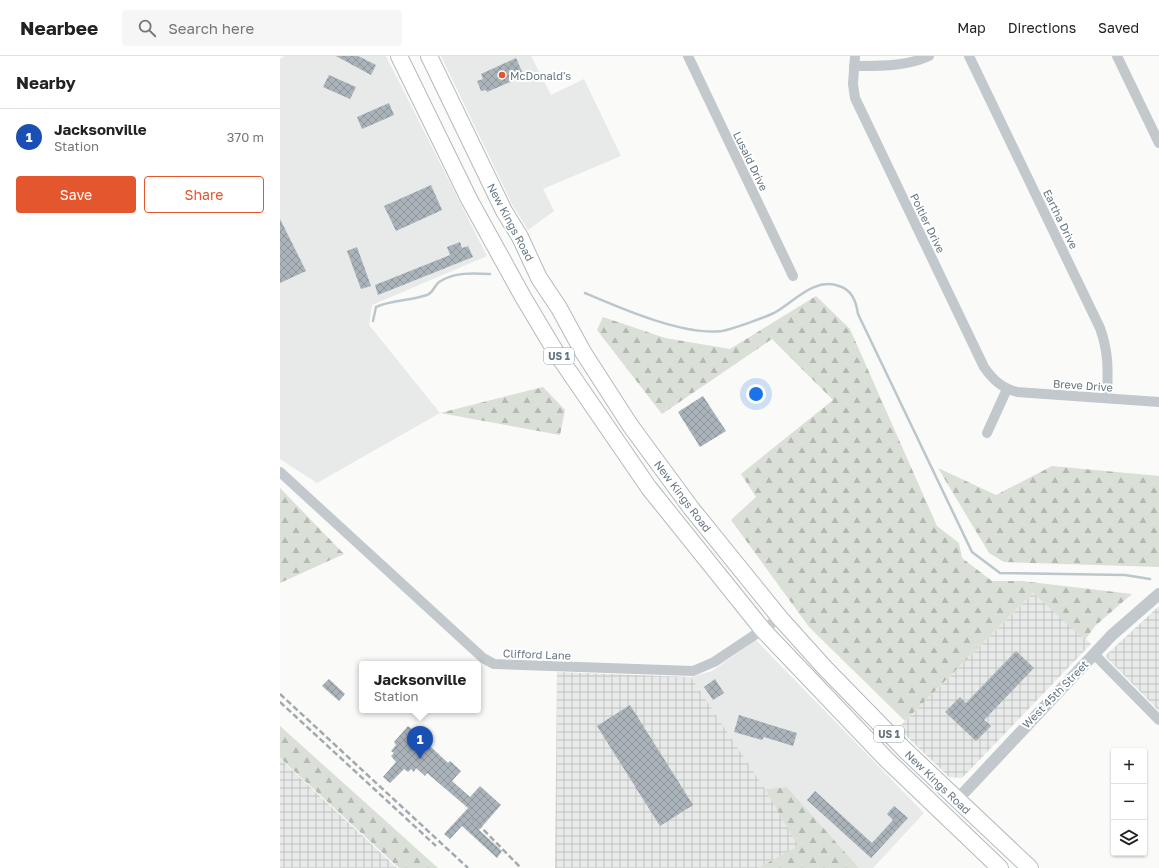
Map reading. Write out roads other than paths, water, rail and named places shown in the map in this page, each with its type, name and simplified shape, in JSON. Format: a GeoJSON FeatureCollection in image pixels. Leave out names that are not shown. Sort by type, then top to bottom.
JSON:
{"type":"FeatureCollection","features":[{"type":"Feature","properties":{"kind":"highway","name":"New Kings Road"},"geometry":{"type":"LineString","coordinates":[[399,56],[469,199],[494,246],[557,354],[612,435],[680,528],[762,630],[852,724],[967,839],[1000,868]]}},
{"type":"Feature","properties":{"kind":"highway","name":"New Kings Road"},"geometry":{"type":"LineString","coordinates":[[429,56],[504,211],[520,237],[539,278],[559,308],[582,352],[630,425],[691,508],[780,618],[896,741],[1030,868]]}},
{"type":"Feature","properties":{"kind":"highway"},"geometry":{"type":"LineString","coordinates":[[918,790],[940,798],[957,800],[956,808],[959,821],[967,839]]}},
{"type":"Feature","properties":{"kind":"street","name":"Lusaid Drive"},"geometry":{"type":"LineString","coordinates":[[688,56],[793,276]]}},
{"type":"Feature","properties":{"kind":"street"},"geometry":{"type":"LineString","coordinates":[[854,61],[890,66],[906,64],[929,56]]}},
{"type":"Feature","properties":{"kind":"street","name":"Eartha Drive"},"geometry":{"type":"LineString","coordinates":[[969,56],[1100,328],[1106,345],[1108,362],[1107,398]]}},
{"type":"Feature","properties":{"kind":"street"},"geometry":{"type":"LineString","coordinates":[[1117,56],[1159,143]]}},
{"type":"Feature","properties":{"kind":"street","name":"Poitier Drive"},"geometry":{"type":"LineString","coordinates":[[854,61],[853,84],[855,98],[984,367],[992,378],[1007,389]]}},
{"type":"Feature","properties":{"kind":"street"},"geometry":{"type":"LineString","coordinates":[[987,432],[1007,389]]}},
{"type":"Feature","properties":{"kind":"street","name":"Breve Drive"},"geometry":{"type":"LineString","coordinates":[[1007,389],[1018,392],[1159,402]]}},
{"type":"Feature","properties":{"kind":"street"},"geometry":{"type":"LineString","coordinates":[[612,435],[630,425]]}},
{"type":"Feature","properties":{"kind":"street","name":"Clifford Lane"},"geometry":{"type":"LineString","coordinates":[[280,472],[483,658],[494,664],[678,672],[693,671],[714,662],[780,618]]}},
{"type":"Feature","properties":{"kind":"street","name":"West 45th Street"},"geometry":{"type":"LineString","coordinates":[[957,800],[1112,635],[1159,594]]}},
{"type":"Feature","properties":{"kind":"street"},"geometry":{"type":"LineString","coordinates":[[1094,654],[1159,720]]}},
{"type":"Feature","properties":{"kind":"waterway"},"geometry":{"type":"LineString","coordinates":[[373,321],[376,307],[427,295],[431,293],[439,282],[451,276],[477,273],[490,274]]}},
{"type":"Feature","properties":{"kind":"waterway"},"geometry":{"type":"LineString","coordinates":[[585,293],[652,320],[689,329],[722,331],[774,313],[805,292],[821,285],[830,284],[847,290],[855,300],[858,314],[972,552],[1000,573],[1125,575],[1150,579]]}},
{"type":"Feature","properties":{"kind":"railway"},"geometry":{"type":"LineString","coordinates":[[280,694],[468,868]]}},
{"type":"Feature","properties":{"kind":"railway"},"geometry":{"type":"LineString","coordinates":[[280,702],[436,846]]}},
{"type":"Feature","properties":{"kind":"railway"},"geometry":{"type":"LineString","coordinates":[[471,817],[521,868]]}},
{"type":"Feature","properties":{"kind":"place","name":"McDonald's"},"geometry":{"type":"Point","coordinates":[502,75]}},
{"type":"Feature","properties":{"kind":"place","name":"Jacksonville"},"geometry":{"type":"Point","coordinates":[420,759]}}]}
